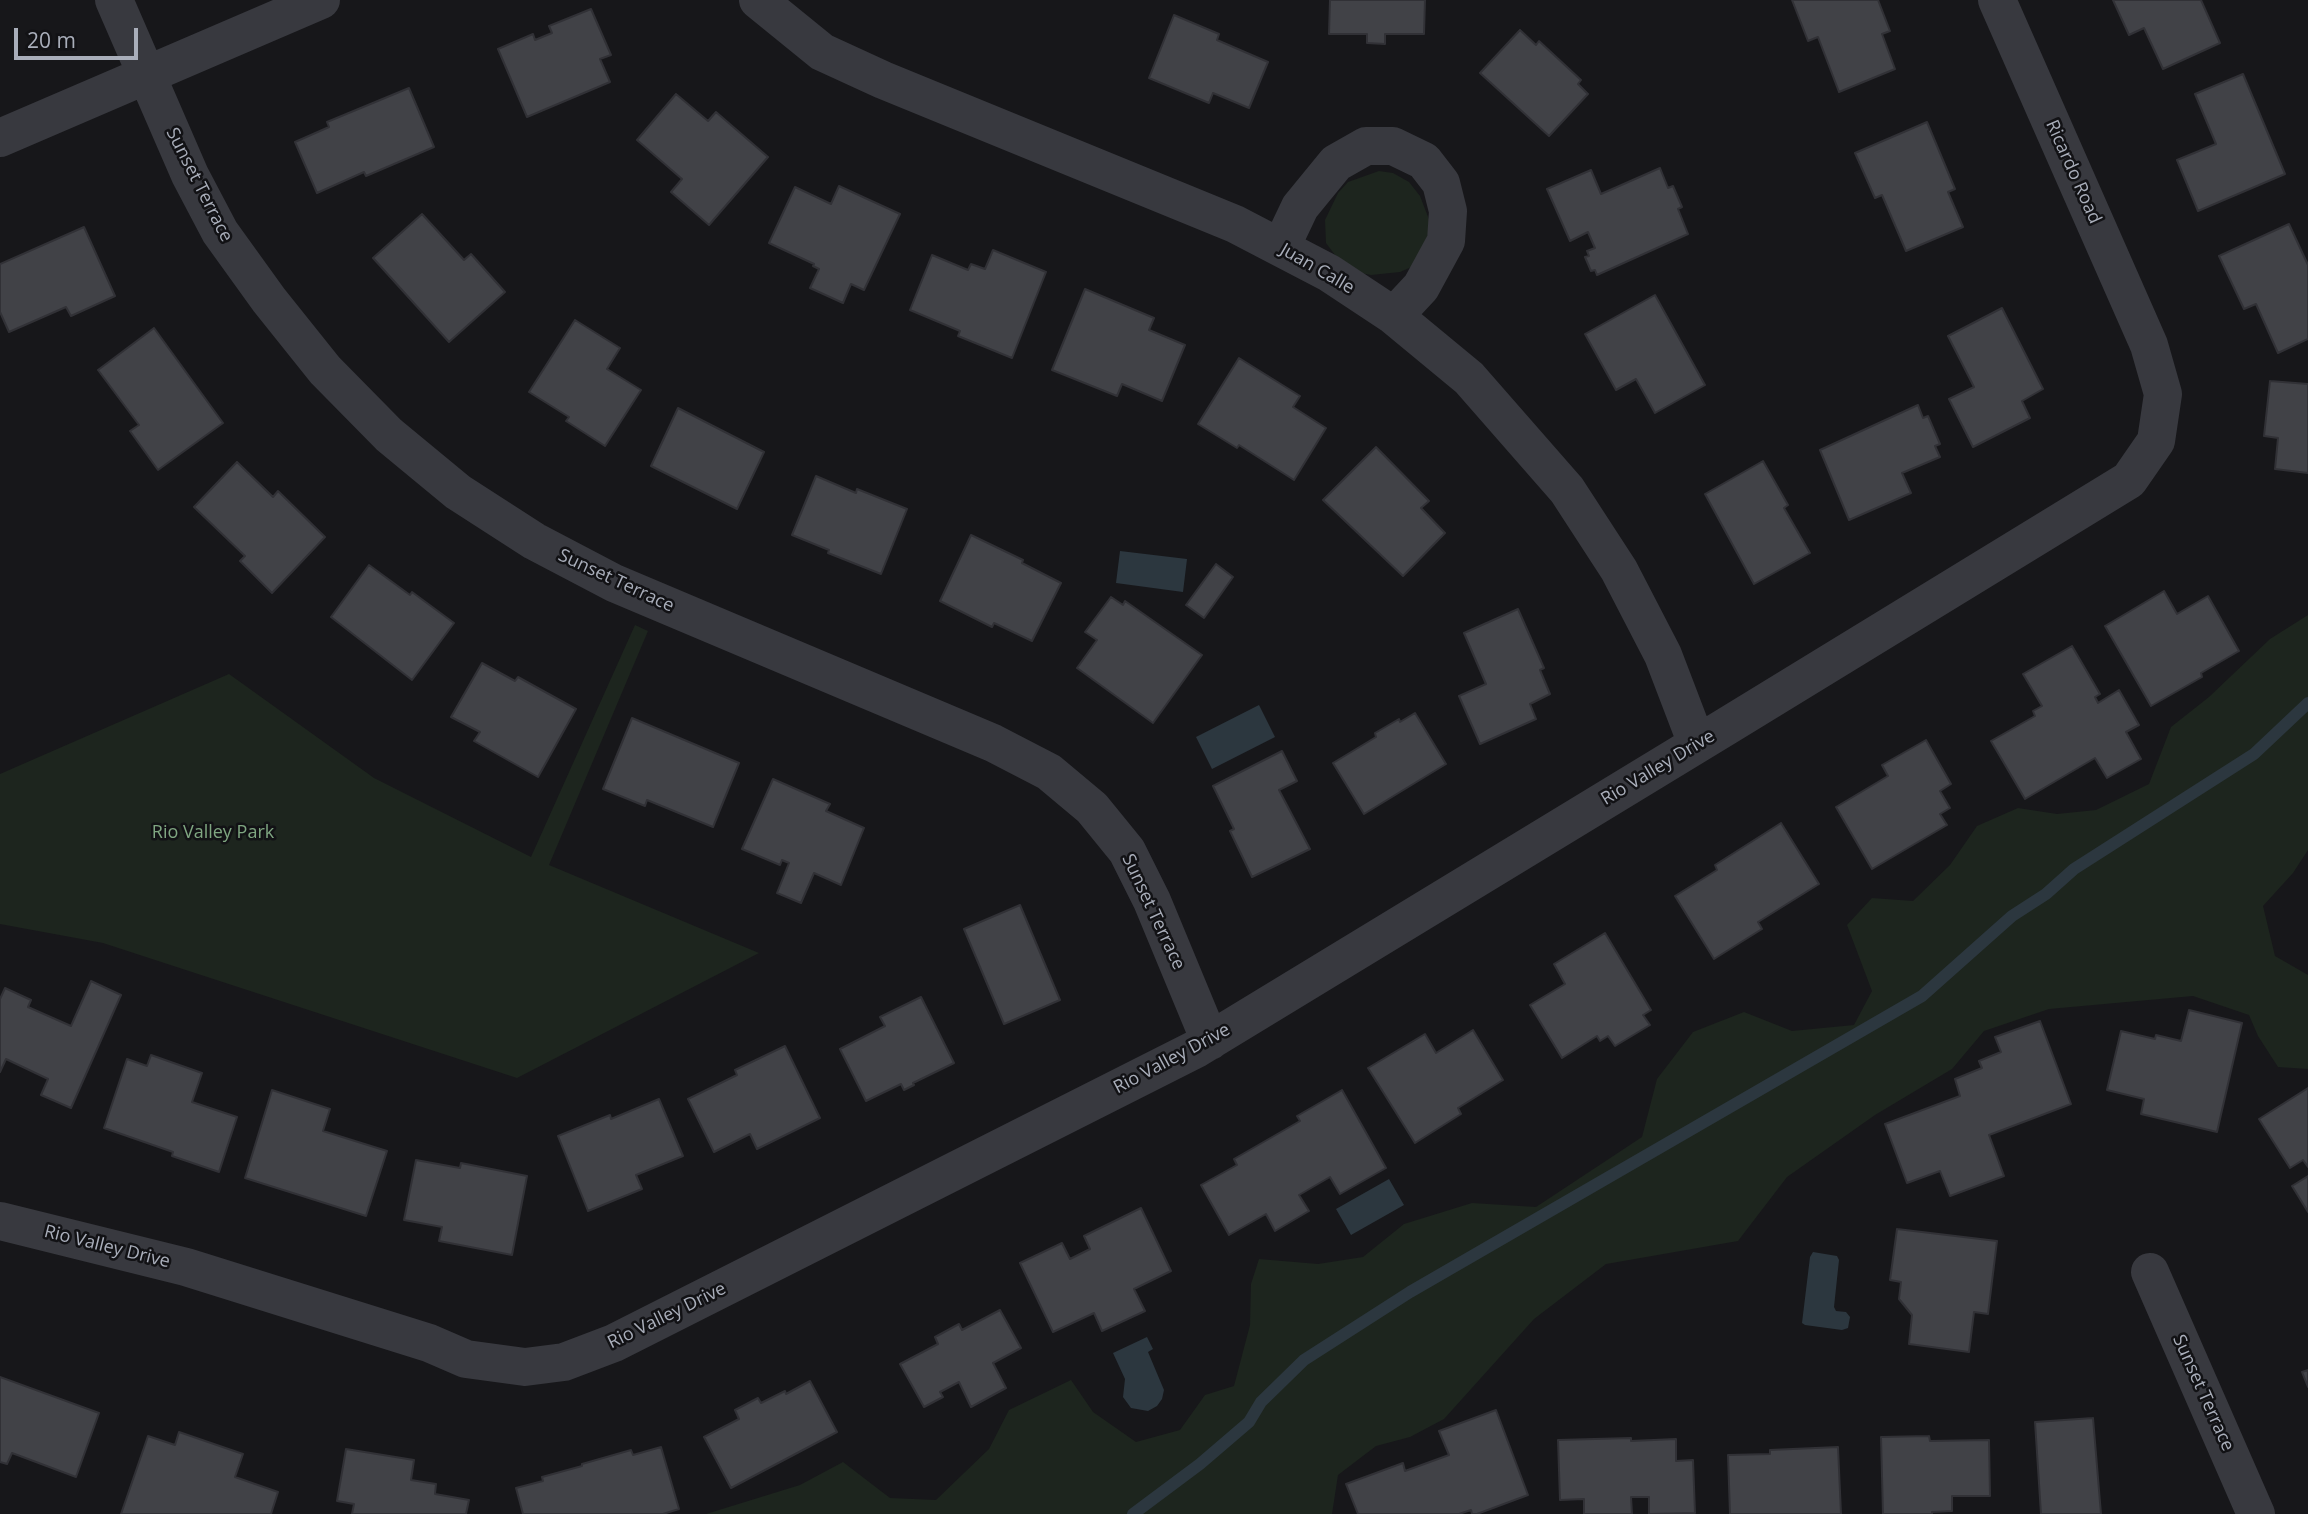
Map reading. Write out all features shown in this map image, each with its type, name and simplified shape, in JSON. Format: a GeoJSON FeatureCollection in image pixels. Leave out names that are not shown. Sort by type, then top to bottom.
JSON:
{"type":"FeatureCollection","features":[{"type":"Feature","properties":{"kind":"street","name":"Sunset Terrace"},"geometry":{"type":"LineString","coordinates":[[114,0],[190,175],[220,232],[269,300],[325,370],[388,435],[458,492],[534,541],[614,583],[993,743],[1049,772],[1092,808],[1127,851],[1152,901],[1210,1041]]}},
{"type":"Feature","properties":{"kind":"street"},"geometry":{"type":"LineString","coordinates":[[0,138],[321,0]]}},
{"type":"Feature","properties":{"kind":"street","name":"Juan Calle"},"geometry":{"type":"LineString","coordinates":[[758,0],[822,52],[883,80],[1235,224],[1329,273],[1394,316],[1469,378],[1567,490],[1619,570],[1663,655],[1697,744]]}},
{"type":"Feature","properties":{"kind":"street","name":"Ricardo Road"},"geometry":{"type":"LineString","coordinates":[[1997,0],[2148,345]]}},
{"type":"Feature","properties":{"kind":"street"},"geometry":{"type":"LineString","coordinates":[[1281,247],[1300,206],[1336,163],[1366,146],[1393,145],[1424,161],[1441,183],[1448,211],[1447,241],[1421,287],[1394,316]]}},
{"type":"Feature","properties":{"kind":"street","name":"Rio Valley Drive"},"geometry":{"type":"LineString","coordinates":[[0,1221],[186,1267],[429,1343],[466,1359],[525,1367],[564,1362],[614,1343],[1210,1041],[2129,480],[2155,441],[2163,394],[2148,345]]}},
{"type":"Feature","properties":{"kind":"street","name":"Sunset Terrace"},"geometry":{"type":"LineString","coordinates":[[2150,1272],[2256,1514]]}},
{"type":"Feature","properties":{"kind":"green space"},"geometry":{"type":"Polygon","coordinates":[[[1379,171],[1393,173],[1409,182],[1420,196],[1430,222],[1429,232],[1416,265],[1400,272],[1371,275],[1361,273],[1335,255],[1326,243],[1325,220],[1338,193],[1348,182],[1379,171]]]}},
{"type":"Feature","properties":{"kind":"green space"},"geometry":{"type":"Polygon","coordinates":[[[2308,615],[2308,850],[2293,873],[2263,906],[2275,956],[2308,975],[2308,1069],[2278,1067],[2258,1036],[2249,1015],[2193,996],[2049,1009],[1984,1031],[1952,1069],[1875,1115],[1787,1177],[1738,1241],[1606,1264],[1534,1319],[1444,1419],[1410,1437],[1376,1446],[1338,1475],[1332,1514],[706,1514],[800,1485],[843,1462],[890,1498],[936,1500],[989,1449],[1009,1410],[1071,1380],[1093,1412],[1136,1442],[1180,1430],[1205,1395],[1234,1386],[1250,1325],[1251,1284],[1259,1259],[1318,1264],[1363,1257],[1404,1224],[1472,1203],[1536,1207],[1642,1137],[1657,1079],[1693,1032],[1744,1012],[1792,1031],[1854,1025],[1872,991],[1847,925],[1872,898],[1913,901],[1950,865],[1977,826],[2018,808],[2057,814],[2096,810],[2149,784],[2171,727],[2209,697],[2270,639],[2308,615]]]}},
{"type":"Feature","properties":{"kind":"green space","name":"Rio Valley Park"},"geometry":{"type":"Polygon","coordinates":[[[635,625],[648,631],[549,865],[759,953],[517,1078],[103,943],[0,924],[0,774],[229,674],[374,778],[531,857],[635,625]]]}},
{"type":"Feature","properties":{"kind":"shaded area"},"geometry":{"type":"Polygon","coordinates":[[[1120,551],[1187,559],[1183,592],[1116,583],[1120,551]]]}},
{"type":"Feature","properties":{"kind":"shaded area"},"geometry":{"type":"Polygon","coordinates":[[[1259,705],[1275,737],[1212,769],[1196,737],[1259,705]]]}},
{"type":"Feature","properties":{"kind":"shaded area"},"geometry":{"type":"Polygon","coordinates":[[[1389,1179],[1404,1205],[1351,1235],[1336,1209],[1389,1179]]]}},
{"type":"Feature","properties":{"kind":"shaded area"},"geometry":{"type":"Polygon","coordinates":[[[1813,1252],[1837,1256],[1839,1260],[1834,1307],[1836,1311],[1846,1312],[1850,1317],[1848,1328],[1842,1330],[1802,1323],[1810,1257],[1813,1252]]]}},
{"type":"Feature","properties":{"kind":"shaded area"},"geometry":{"type":"Polygon","coordinates":[[[1147,1337],[1153,1349],[1148,1352],[1164,1390],[1157,1406],[1148,1411],[1131,1408],[1123,1397],[1125,1379],[1113,1353],[1147,1337]]]}},
{"type":"Feature","properties":{"kind":"building"},"geometry":{"type":"Polygon","coordinates":[[[1330,0],[1425,0],[1424,34],[1385,34],[1385,44],[1367,43],[1367,34],[1329,34],[1330,0]]]}},
{"type":"Feature","properties":{"kind":"building"},"geometry":{"type":"Polygon","coordinates":[[[1792,0],[1878,0],[1890,31],[1882,34],[1895,69],[1839,92],[1818,37],[1808,41],[1792,0]]]}},
{"type":"Feature","properties":{"kind":"building"},"geometry":{"type":"Polygon","coordinates":[[[2113,0],[2201,0],[2220,43],[2163,69],[2144,28],[2129,35],[2113,0]]]}},
{"type":"Feature","properties":{"kind":"building"},"geometry":{"type":"Polygon","coordinates":[[[591,9],[611,55],[600,59],[610,82],[527,117],[498,49],[533,34],[535,40],[552,33],[549,26],[591,9]]]}},
{"type":"Feature","properties":{"kind":"building"},"geometry":{"type":"Polygon","coordinates":[[[1174,15],[1219,34],[1217,40],[1268,62],[1249,108],[1213,93],[1209,103],[1149,78],[1174,15]]]}},
{"type":"Feature","properties":{"kind":"building"},"geometry":{"type":"Polygon","coordinates":[[[1520,30],[1536,45],[1539,41],[1581,80],[1578,84],[1588,94],[1549,136],[1480,73],[1520,30]]]}},
{"type":"Feature","properties":{"kind":"building"},"geometry":{"type":"Polygon","coordinates":[[[2243,74],[2285,174],[2198,211],[2177,160],[2216,144],[2195,94],[2243,74]]]}},
{"type":"Feature","properties":{"kind":"building"},"geometry":{"type":"Polygon","coordinates":[[[409,88],[434,147],[366,176],[364,172],[317,193],[295,142],[329,127],[327,122],[409,88]]]}},
{"type":"Feature","properties":{"kind":"building"},"geometry":{"type":"Polygon","coordinates":[[[676,94],[708,121],[716,112],[768,157],[709,225],[671,192],[682,179],[637,140],[676,94]]]}},
{"type":"Feature","properties":{"kind":"building"},"geometry":{"type":"Polygon","coordinates":[[[1927,122],[1955,189],[1948,192],[1963,227],[1906,251],[1882,195],[1875,198],[1855,153],[1927,122]]]}},
{"type":"Feature","properties":{"kind":"building"},"geometry":{"type":"Polygon","coordinates":[[[1660,168],[1668,188],[1673,186],[1682,207],[1678,209],[1688,234],[1597,275],[1595,270],[1591,271],[1585,257],[1589,256],[1587,251],[1595,248],[1588,232],[1570,241],[1547,189],[1591,170],[1601,194],[1660,168]]]}},
{"type":"Feature","properties":{"kind":"building"},"geometry":{"type":"Polygon","coordinates":[[[839,186],[900,214],[864,290],[851,284],[843,303],[810,288],[819,269],[813,266],[814,264],[769,243],[795,187],[831,204],[839,186]]]}},
{"type":"Feature","properties":{"kind":"building"},"geometry":{"type":"Polygon","coordinates":[[[422,214],[464,260],[471,254],[505,292],[449,342],[373,258],[422,214]]]}},
{"type":"Feature","properties":{"kind":"building"},"geometry":{"type":"Polygon","coordinates":[[[2289,224],[2308,265],[2308,339],[2278,353],[2256,304],[2244,309],[2219,256],[2289,224]]]}},
{"type":"Feature","properties":{"kind":"building"},"geometry":{"type":"Polygon","coordinates":[[[84,227],[115,296],[71,316],[66,307],[9,332],[0,312],[0,264],[84,227]]]}},
{"type":"Feature","properties":{"kind":"building"},"geometry":{"type":"Polygon","coordinates":[[[993,250],[1046,272],[1012,358],[958,336],[960,331],[910,310],[932,255],[968,270],[971,264],[985,269],[993,250]]]}},
{"type":"Feature","properties":{"kind":"building"},"geometry":{"type":"Polygon","coordinates":[[[1085,289],[1154,318],[1149,330],[1185,345],[1162,401],[1122,384],[1117,396],[1052,370],[1085,289]]]}},
{"type":"Feature","properties":{"kind":"building"},"geometry":{"type":"Polygon","coordinates":[[[1655,295],[1705,385],[1655,413],[1636,379],[1616,390],[1585,334],[1655,295]]]}},
{"type":"Feature","properties":{"kind":"building"},"geometry":{"type":"Polygon","coordinates":[[[2002,308],[2043,389],[2022,401],[2030,418],[1973,447],[1949,399],[1974,387],[1948,336],[2002,308]]]}},
{"type":"Feature","properties":{"kind":"building"},"geometry":{"type":"Polygon","coordinates":[[[575,320],[620,348],[607,369],[641,390],[605,446],[566,421],[569,417],[529,392],[575,320]]]}},
{"type":"Feature","properties":{"kind":"building"},"geometry":{"type":"Polygon","coordinates":[[[154,328],[223,423],[158,470],[130,431],[139,425],[98,370],[154,328]]]}},
{"type":"Feature","properties":{"kind":"building"},"geometry":{"type":"Polygon","coordinates":[[[1239,358],[1300,396],[1293,407],[1326,428],[1294,480],[1239,445],[1237,448],[1198,424],[1239,358]]]}},
{"type":"Feature","properties":{"kind":"building"},"geometry":{"type":"Polygon","coordinates":[[[2270,381],[2308,384],[2308,473],[2275,469],[2278,438],[2264,436],[2270,381]]]}},
{"type":"Feature","properties":{"kind":"building"},"geometry":{"type":"Polygon","coordinates":[[[1918,405],[1923,418],[1928,416],[1940,444],[1935,446],[1940,457],[1902,473],[1911,493],[1849,520],[1820,450],[1918,405]]]}},
{"type":"Feature","properties":{"kind":"building"},"geometry":{"type":"Polygon","coordinates":[[[678,408],[764,452],[737,509],[651,466],[678,408]]]}},
{"type":"Feature","properties":{"kind":"building"},"geometry":{"type":"Polygon","coordinates":[[[1376,447],[1429,501],[1421,508],[1445,533],[1403,576],[1323,500],[1376,447]]]}},
{"type":"Feature","properties":{"kind":"building"},"geometry":{"type":"Polygon","coordinates":[[[1763,461],[1788,505],[1784,508],[1810,553],[1754,584],[1705,494],[1763,461]]]}},
{"type":"Feature","properties":{"kind":"building"},"geometry":{"type":"Polygon","coordinates":[[[237,462],[273,497],[278,491],[325,537],[272,593],[240,561],[245,556],[194,507],[237,462]]]}},
{"type":"Feature","properties":{"kind":"building"},"geometry":{"type":"Polygon","coordinates":[[[816,476],[856,493],[857,489],[907,509],[881,574],[792,535],[816,476]]]}},
{"type":"Feature","properties":{"kind":"building"},"geometry":{"type":"Polygon","coordinates":[[[971,535],[1023,560],[1022,563],[1061,583],[1032,641],[994,623],[992,627],[940,601],[971,535]]]}},
{"type":"Feature","properties":{"kind":"building"},"geometry":{"type":"Polygon","coordinates":[[[1216,564],[1233,577],[1204,618],[1186,605],[1216,564]]]}},
{"type":"Feature","properties":{"kind":"building"},"geometry":{"type":"Polygon","coordinates":[[[369,565],[454,623],[412,680],[331,617],[369,565]]]}},
{"type":"Feature","properties":{"kind":"building"},"geometry":{"type":"Polygon","coordinates":[[[2164,591],[2177,614],[2208,596],[2239,651],[2201,673],[2202,677],[2151,706],[2105,626],[2164,591]]]}},
{"type":"Feature","properties":{"kind":"building"},"geometry":{"type":"Polygon","coordinates":[[[1111,597],[1123,605],[1125,601],[1202,655],[1153,723],[1077,668],[1097,640],[1085,632],[1111,597]]]}},
{"type":"Feature","properties":{"kind":"building"},"geometry":{"type":"Polygon","coordinates":[[[1518,609],[1544,668],[1540,670],[1550,694],[1530,704],[1536,719],[1480,744],[1459,696],[1486,684],[1464,633],[1518,609]]]}},
{"type":"Feature","properties":{"kind":"building"},"geometry":{"type":"Polygon","coordinates":[[[2072,646],[2100,694],[2095,697],[2098,703],[2119,690],[2139,725],[2126,732],[2141,759],[2107,778],[2095,758],[2025,799],[1991,741],[2035,716],[2033,711],[2042,706],[2023,674],[2072,646]]]}},
{"type":"Feature","properties":{"kind":"building"},"geometry":{"type":"Polygon","coordinates":[[[482,663],[515,681],[518,677],[576,709],[538,777],[474,741],[480,732],[451,717],[482,663]]]}},
{"type":"Feature","properties":{"kind":"building"},"geometry":{"type":"Polygon","coordinates":[[[1415,713],[1446,764],[1364,814],[1333,763],[1376,737],[1375,733],[1415,713]]]}},
{"type":"Feature","properties":{"kind":"building"},"geometry":{"type":"Polygon","coordinates":[[[632,718],[739,763],[713,827],[647,800],[645,806],[603,789],[632,718]]]}},
{"type":"Feature","properties":{"kind":"building"},"geometry":{"type":"Polygon","coordinates":[[[1926,740],[1951,784],[1940,791],[1950,808],[1940,814],[1947,825],[1872,869],[1836,807],[1888,776],[1882,765],[1926,740]]]}},
{"type":"Feature","properties":{"kind":"building"},"geometry":{"type":"Polygon","coordinates":[[[1282,751],[1297,781],[1279,790],[1310,849],[1252,877],[1230,831],[1234,829],[1213,786],[1282,751]]]}},
{"type":"Feature","properties":{"kind":"building"},"geometry":{"type":"Polygon","coordinates":[[[773,779],[830,804],[826,811],[864,828],[841,885],[814,873],[801,903],[777,893],[789,863],[782,860],[780,865],[742,849],[773,779]]]}},
{"type":"Feature","properties":{"kind":"building"},"geometry":{"type":"Polygon","coordinates":[[[1781,823],[1819,884],[1758,922],[1762,929],[1714,959],[1675,896],[1717,870],[1715,865],[1781,823]]]}},
{"type":"Feature","properties":{"kind":"building"},"geometry":{"type":"Polygon","coordinates":[[[1020,905],[1060,1000],[1004,1024],[964,929],[1020,905]]]}},
{"type":"Feature","properties":{"kind":"building"},"geometry":{"type":"Polygon","coordinates":[[[1605,933],[1651,1010],[1643,1015],[1650,1025],[1615,1046],[1608,1036],[1600,1041],[1597,1036],[1562,1058],[1530,1005],[1565,984],[1554,964],[1605,933]]]}},
{"type":"Feature","properties":{"kind":"building"},"geometry":{"type":"Polygon","coordinates":[[[91,981],[121,995],[71,1108],[41,1095],[48,1079],[6,1059],[0,1072],[0,999],[5,988],[31,1000],[28,1007],[71,1026],[91,981]]]}},
{"type":"Feature","properties":{"kind":"building"},"geometry":{"type":"Polygon","coordinates":[[[921,997],[954,1063],[904,1090],[901,1084],[866,1101],[840,1049],[885,1026],[880,1017],[921,997]]]}},
{"type":"Feature","properties":{"kind":"building"},"geometry":{"type":"Polygon","coordinates":[[[2189,1010],[2242,1023],[2217,1132],[2141,1114],[2144,1099],[2107,1090],[2121,1031],[2155,1039],[2156,1035],[2181,1041],[2189,1010]]]}},
{"type":"Feature","properties":{"kind":"building"},"geometry":{"type":"Polygon","coordinates":[[[2040,1021],[2071,1104],[1989,1135],[2004,1176],[1950,1196],[1940,1171],[1907,1183],[1885,1124],[1960,1096],[1955,1079],[1982,1068],[1979,1061],[2001,1052],[1995,1037],[2040,1021]]]}},
{"type":"Feature","properties":{"kind":"building"},"geometry":{"type":"Polygon","coordinates":[[[1473,1030],[1503,1080],[1458,1108],[1461,1114],[1415,1143],[1368,1068],[1425,1034],[1436,1053],[1473,1030]]]}},
{"type":"Feature","properties":{"kind":"building"},"geometry":{"type":"Polygon","coordinates":[[[785,1046],[820,1118],[757,1149],[750,1134],[714,1152],[688,1099],[737,1075],[735,1070],[785,1046]]]}},
{"type":"Feature","properties":{"kind":"building"},"geometry":{"type":"Polygon","coordinates":[[[151,1055],[202,1073],[192,1102],[237,1117],[219,1172],[172,1156],[173,1152],[104,1128],[127,1059],[147,1066],[151,1055]]]}},
{"type":"Feature","properties":{"kind":"building"},"geometry":{"type":"Polygon","coordinates":[[[2308,1088],[2308,1167],[2303,1160],[2290,1168],[2259,1119],[2308,1088]]]}},
{"type":"Feature","properties":{"kind":"building"},"geometry":{"type":"Polygon","coordinates":[[[272,1090],[330,1109],[323,1131],[387,1151],[366,1216],[245,1178],[272,1090]]]}},
{"type":"Feature","properties":{"kind":"building"},"geometry":{"type":"Polygon","coordinates":[[[1342,1090],[1386,1168],[1340,1194],[1330,1177],[1299,1195],[1309,1211],[1275,1231],[1266,1214],[1229,1235],[1201,1185],[1237,1165],[1234,1159],[1300,1121],[1297,1116],[1342,1090]]]}},
{"type":"Feature","properties":{"kind":"building"},"geometry":{"type":"Polygon","coordinates":[[[659,1099],[683,1156],[636,1175],[642,1189],[588,1211],[558,1136],[610,1115],[611,1119],[659,1099]]]}},
{"type":"Feature","properties":{"kind":"building"},"geometry":{"type":"Polygon","coordinates":[[[416,1160],[460,1168],[461,1163],[527,1176],[512,1255],[439,1241],[442,1227],[404,1220],[416,1160]]]}},
{"type":"Feature","properties":{"kind":"building"},"geometry":{"type":"Polygon","coordinates":[[[2308,1176],[2308,1212],[2292,1186],[2308,1176]]]}},
{"type":"Feature","properties":{"kind":"building"},"geometry":{"type":"Polygon","coordinates":[[[1141,1208],[1171,1271],[1134,1289],[1145,1311],[1102,1331],[1094,1313],[1053,1332],[1020,1263],[1062,1243],[1070,1259],[1090,1249],[1084,1236],[1141,1208]]]}},
{"type":"Feature","properties":{"kind":"building"},"geometry":{"type":"Polygon","coordinates":[[[1897,1229],[1997,1241],[1988,1314],[1974,1312],[1969,1352],[1909,1344],[1912,1315],[1899,1299],[1901,1282],[1890,1280],[1897,1229]]]}},
{"type":"Feature","properties":{"kind":"building"},"geometry":{"type":"Polygon","coordinates":[[[1000,1310],[1021,1348],[993,1363],[1006,1388],[971,1407],[959,1382],[940,1392],[943,1397],[924,1407],[900,1364],[938,1344],[935,1337],[959,1324],[962,1330],[1000,1310]]]}},
{"type":"Feature","properties":{"kind":"building"},"geometry":{"type":"Polygon","coordinates":[[[2308,1370],[2308,1387],[2302,1372],[2308,1370]]]}},
{"type":"Feature","properties":{"kind":"building"},"geometry":{"type":"Polygon","coordinates":[[[0,1377],[99,1413],[76,1477],[12,1453],[7,1464],[0,1462],[0,1377]]]}},
{"type":"Feature","properties":{"kind":"building"},"geometry":{"type":"Polygon","coordinates":[[[810,1381],[837,1432],[731,1488],[704,1437],[739,1419],[735,1410],[758,1398],[761,1403],[785,1391],[786,1394],[810,1381]]]}},
{"type":"Feature","properties":{"kind":"building"},"geometry":{"type":"Polygon","coordinates":[[[1496,1410],[1528,1495],[1477,1514],[1472,1514],[1471,1510],[1459,1514],[1358,1514],[1346,1484],[1403,1463],[1405,1471],[1449,1455],[1439,1431],[1496,1410]]]}},
{"type":"Feature","properties":{"kind":"building"},"geometry":{"type":"Polygon","coordinates":[[[2093,1418],[2101,1514],[2041,1514],[2035,1422],[2093,1418]]]}},
{"type":"Feature","properties":{"kind":"building"},"geometry":{"type":"Polygon","coordinates":[[[179,1432],[243,1454],[235,1477],[278,1492],[271,1514],[121,1514],[148,1436],[175,1445],[179,1432]]]}},
{"type":"Feature","properties":{"kind":"building"},"geometry":{"type":"Polygon","coordinates":[[[1929,1436],[1930,1441],[1989,1440],[1990,1496],[1952,1496],[1952,1511],[1932,1514],[1883,1514],[1881,1437],[1929,1436]]]}},
{"type":"Feature","properties":{"kind":"building"},"geometry":{"type":"Polygon","coordinates":[[[1631,1438],[1631,1441],[1676,1439],[1676,1461],[1693,1460],[1695,1513],[1649,1514],[1649,1497],[1631,1497],[1632,1514],[1584,1514],[1584,1499],[1560,1500],[1558,1440],[1631,1438]]]}},
{"type":"Feature","properties":{"kind":"building"},"geometry":{"type":"Polygon","coordinates":[[[661,1447],[679,1509],[663,1514],[523,1514],[516,1488],[543,1481],[542,1477],[631,1450],[633,1455],[661,1447]]]}},
{"type":"Feature","properties":{"kind":"building"},"geometry":{"type":"Polygon","coordinates":[[[1838,1447],[1841,1514],[1730,1514],[1728,1455],[1838,1447]]]}},
{"type":"Feature","properties":{"kind":"building"},"geometry":{"type":"Polygon","coordinates":[[[346,1449],[414,1460],[411,1480],[436,1484],[435,1494],[469,1500],[466,1514],[352,1514],[354,1504],[337,1501],[346,1449]]]}},
{"type":"Feature","properties":{"kind":"waterway"},"geometry":{"type":"LineString","coordinates":[[1133,1514],[1200,1464],[1249,1422],[1261,1402],[1304,1360],[1410,1292],[1922,996],[2012,916],[2046,894],[2074,869],[2254,754],[2308,703]]}}]}
